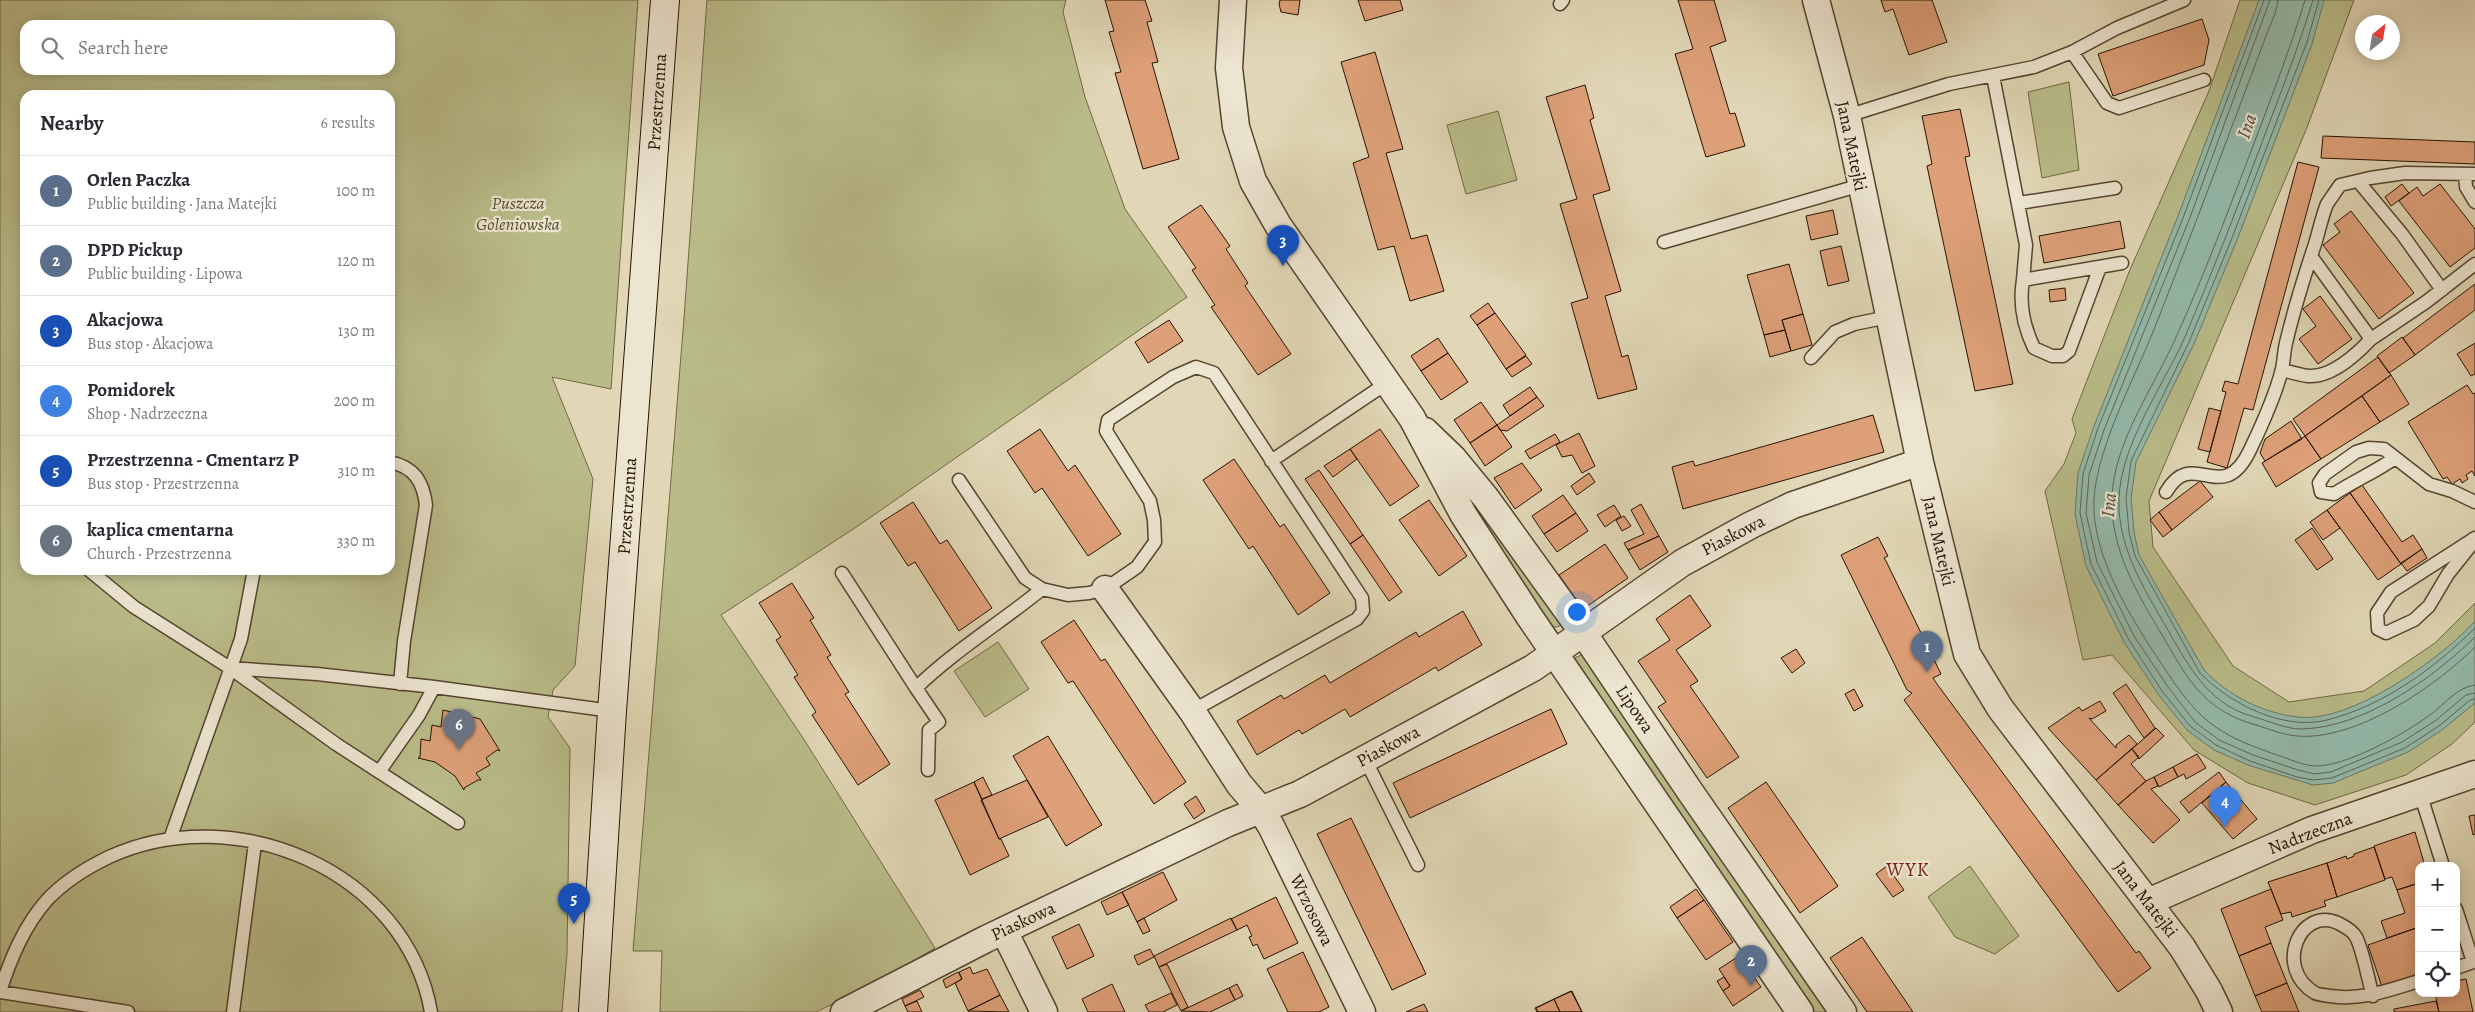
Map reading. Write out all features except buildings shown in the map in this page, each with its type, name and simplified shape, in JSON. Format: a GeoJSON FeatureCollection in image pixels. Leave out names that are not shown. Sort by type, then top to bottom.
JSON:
{"type":"FeatureCollection","features":[{"type":"Feature","properties":{"kind":"street","name":"Przestrzenna"},"geometry":{"type":"LineString","coordinates":[[593,1012],[612,712],[665,0]]}},
{"type":"Feature","properties":{"kind":"street","name":"Lipowa"},"geometry":{"type":"LineString","coordinates":[[1233,0],[1228,68],[1236,127],[1254,181],[1278,225],[1412,418],[1463,514],[1800,1012]]}},
{"type":"Feature","properties":{"kind":"street","name":"Jana Matejki"},"geometry":{"type":"LineString","coordinates":[[1816,0],[1847,116],[1888,317],[1963,644],[1971,664],[2000,708],[2182,947],[2209,991],[2219,1012]]}},
{"type":"Feature","properties":{"kind":"street","name":"Lipowa"},"geometry":{"type":"LineString","coordinates":[[1412,418],[1453,458],[1486,498],[1584,634],[1689,790],[1843,1012]]}},
{"type":"Feature","properties":{"kind":"street","name":"Piaskowa"},"geometry":{"type":"LineString","coordinates":[[844,1012],[1004,931],[1228,823],[1300,794],[1556,654],[1682,563],[1751,525],[1793,505],[1920,462]]}},
{"type":"Feature","properties":{"kind":"street","name":"Wrzosowa"},"geometry":{"type":"LineString","coordinates":[[1105,589],[1192,712],[1239,784],[1271,826],[1362,1012]]}},
{"type":"Feature","properties":{"kind":"street","name":"Nadrzeczna"},"geometry":{"type":"LineString","coordinates":[[2148,902],[2312,830],[2475,774]]}},
{"type":"Feature","properties":{"kind":"street"},"geometry":{"type":"LineString","coordinates":[[1004,931],[1044,1012]]}},
{"type":"Feature","properties":{"kind":"lane"},"geometry":{"type":"LineString","coordinates":[[1847,116],[1950,84],[2034,67],[2072,52],[2117,28],[2184,0]]}},
{"type":"Feature","properties":{"kind":"lane"},"geometry":{"type":"LineString","coordinates":[[2072,52],[2108,103],[2119,108],[2204,80]]}},
{"type":"Feature","properties":{"kind":"lane"},"geometry":{"type":"LineString","coordinates":[[1993,76],[2026,245],[2020,297],[2028,335],[2034,348],[2052,356],[2063,356],[2069,351],[2100,267]]}},
{"type":"Feature","properties":{"kind":"lane"},"geometry":{"type":"LineString","coordinates":[[2166,492],[2171,483],[2182,473],[2192,472],[2213,478],[2228,476],[2240,469],[2250,450],[2282,370],[2285,345],[2327,204],[2340,185],[2405,173],[2470,174],[2466,187],[2475,202]]}},
{"type":"Feature","properties":{"kind":"lane"},"geometry":{"type":"LineString","coordinates":[[2358,181],[2402,234],[2442,290]]}},
{"type":"Feature","properties":{"kind":"lane"},"geometry":{"type":"LineString","coordinates":[[1664,242],[1861,185]]}},
{"type":"Feature","properties":{"kind":"lane"},"geometry":{"type":"LineString","coordinates":[[2019,203],[2115,188]]}},
{"type":"Feature","properties":{"kind":"lane"},"geometry":{"type":"LineString","coordinates":[[2311,256],[2371,339]]}},
{"type":"Feature","properties":{"kind":"lane"},"geometry":{"type":"LineString","coordinates":[[2022,280],[2122,264]]}},
{"type":"Feature","properties":{"kind":"lane"},"geometry":{"type":"LineString","coordinates":[[2282,370],[2310,376],[2325,374],[2359,351],[2371,339],[2442,290],[2475,264]]}},
{"type":"Feature","properties":{"kind":"lane"},"geometry":{"type":"LineString","coordinates":[[1811,358],[1835,332],[1854,324],[1888,317]]}},
{"type":"Feature","properties":{"kind":"lane"},"geometry":{"type":"LineString","coordinates":[[959,480],[1025,578],[1042,589],[1068,595],[1090,594],[1105,589],[1137,567],[1154,542],[1154,520],[1150,501],[1106,431],[1108,420],[1173,377],[1196,367],[1214,373],[1362,598],[1363,611],[1357,619],[1192,712]]}},
{"type":"Feature","properties":{"kind":"lane"},"geometry":{"type":"LineString","coordinates":[[1271,461],[1386,383]]}},
{"type":"Feature","properties":{"kind":"lane"},"geometry":{"type":"LineString","coordinates":[[2395,458],[2379,470],[2357,479],[2334,494],[2321,492],[2318,483],[2325,474],[2356,452],[2369,448],[2384,449],[2429,484],[2452,491],[2475,502]]}},
{"type":"Feature","properties":{"kind":"lane"},"geometry":{"type":"LineString","coordinates":[[395,463],[403,465],[419,479],[424,489],[426,505],[404,641],[400,684]]}},
{"type":"Feature","properties":{"kind":"lane"},"geometry":{"type":"LineString","coordinates":[[2474,538],[2472,544],[2448,574],[2429,606],[2414,620],[2386,633],[2378,629],[2376,613],[2391,592],[2474,538]]}},
{"type":"Feature","properties":{"kind":"lane"},"geometry":{"type":"LineString","coordinates":[[842,573],[939,722],[929,730],[928,770]]}},
{"type":"Feature","properties":{"kind":"lane"},"geometry":{"type":"LineString","coordinates":[[95,575],[134,607],[230,668],[266,696],[458,823]]}},
{"type":"Feature","properties":{"kind":"lane"},"geometry":{"type":"LineString","coordinates":[[170,839],[242,639],[253,575]]}},
{"type":"Feature","properties":{"kind":"lane"},"geometry":{"type":"LineString","coordinates":[[916,688],[939,665],[1004,620],[1042,589]]}},
{"type":"Feature","properties":{"kind":"lane"},"geometry":{"type":"LineString","coordinates":[[230,668],[317,674],[434,687],[612,712]]}},
{"type":"Feature","properties":{"kind":"lane"},"geometry":{"type":"LineString","coordinates":[[379,772],[419,715],[434,687]]}},
{"type":"Feature","properties":{"kind":"lane"},"geometry":{"type":"LineString","coordinates":[[1365,759],[1418,865]]}},
{"type":"Feature","properties":{"kind":"lane"},"geometry":{"type":"LineString","coordinates":[[2420,793],[2442,862]]}},
{"type":"Feature","properties":{"kind":"lane"},"geometry":{"type":"LineString","coordinates":[[128,1012],[0,991],[11,957],[28,926],[47,900],[88,868],[123,851],[170,839],[209,836],[287,849],[315,861],[340,876],[366,898],[393,927],[416,960],[427,991],[431,1012]]}},
{"type":"Feature","properties":{"kind":"lane"},"geometry":{"type":"LineString","coordinates":[[233,1012],[256,843]]}},
{"type":"Feature","properties":{"kind":"lane"},"geometry":{"type":"LineString","coordinates":[[2373,996],[2356,936],[2346,927],[2334,922],[2320,921],[2307,928],[2298,937],[2292,952],[2294,967],[2303,981],[2316,993],[2342,998],[2373,996],[2415,982]]}},
{"type":"Feature","properties":{"kind":"lane"},"geometry":{"type":"LineString","coordinates":[[2460,921],[2473,962],[2460,967]]}},
{"type":"Feature","properties":{"kind":"green space","name":"Puszcza Goleniowska"},"geometry":{"type":"Polygon","coordinates":[[[0,0],[638,0],[611,389],[552,377],[593,479],[575,666],[553,690],[548,717],[570,748],[567,954],[562,1012],[0,1012],[0,0]]]}},
{"type":"Feature","properties":{"kind":"green space"},"geometry":{"type":"Polygon","coordinates":[[[707,0],[1066,0],[1063,12],[1085,97],[1125,209],[1187,297],[858,526],[721,615],[803,738],[935,948],[874,984],[816,1012],[660,1012],[662,951],[633,951],[684,318],[707,0]]]}},
{"type":"Feature","properties":{"kind":"green space"},"geometry":{"type":"Polygon","coordinates":[[[2240,0],[2354,0],[2306,130],[2149,501],[2153,547],[2233,666],[2289,702],[2364,691],[2435,643],[2475,603],[2475,722],[2452,744],[2406,775],[2315,805],[2248,783],[2194,750],[2112,655],[2083,660],[2045,491],[2064,464],[2076,433],[2072,419],[2129,272],[2209,91],[2240,0]]]}},
{"type":"Feature","properties":{"kind":"green space"},"geometry":{"type":"Polygon","coordinates":[[[2069,82],[2079,170],[2042,178],[2028,92],[2069,82]]]}},
{"type":"Feature","properties":{"kind":"green space"},"geometry":{"type":"Polygon","coordinates":[[[1498,111],[1517,180],[1466,194],[1447,125],[1498,111]]]}},
{"type":"Feature","properties":{"kind":"green space"},"geometry":{"type":"Polygon","coordinates":[[[1454,469],[1562,623],[1560,626],[1552,628],[1449,472],[1454,469]]]}},
{"type":"Feature","properties":{"kind":"green space"},"geometry":{"type":"Polygon","coordinates":[[[998,642],[1029,689],[985,717],[954,671],[998,642]]]}},
{"type":"Feature","properties":{"kind":"green space"},"geometry":{"type":"Polygon","coordinates":[[[1584,654],[1833,1012],[1808,1012],[1574,658],[1584,654]]]}},
{"type":"Feature","properties":{"kind":"green space"},"geometry":{"type":"Polygon","coordinates":[[[1970,866],[2019,936],[1995,954],[1955,937],[1928,897],[1970,866]]]}},
{"type":"Feature","properties":{"kind":"water","name":"Ina"},"geometry":{"type":"Polygon","coordinates":[[[2259,0],[2324,0],[2312,44],[2237,240],[2194,344],[2136,462],[2131,498],[2134,532],[2139,555],[2204,670],[2224,688],[2247,702],[2285,715],[2298,717],[2319,716],[2343,710],[2368,699],[2394,686],[2441,653],[2475,621],[2475,703],[2442,730],[2408,752],[2333,783],[2313,785],[2248,765],[2214,750],[2187,730],[2158,694],[2124,642],[2086,566],[2075,514],[2078,473],[2094,426],[2178,216],[2259,0]]]}},
{"type":"Feature","properties":{"kind":"place","name":"Akacjowa"},"geometry":{"type":"Point","coordinates":[1283,266]}},
{"type":"Feature","properties":{"kind":"place","name":"Orlen Paczka"},"geometry":{"type":"Point","coordinates":[1927,672]}},
{"type":"Feature","properties":{"kind":"place","name":"kaplica cmentarna"},"geometry":{"type":"Point","coordinates":[459,750]}},
{"type":"Feature","properties":{"kind":"place","name":"Pomidorek"},"geometry":{"type":"Point","coordinates":[2225,827]}},
{"type":"Feature","properties":{"kind":"place","name":"Przestrzenna - Cmentarz P"},"geometry":{"type":"Point","coordinates":[574,924]}},
{"type":"Feature","properties":{"kind":"place","name":"DPD Pickup"},"geometry":{"type":"Point","coordinates":[1751,986]}},
{"type":"Feature","properties":{"kind":"district","name":"WYK"},"geometry":{"type":"Point","coordinates":[1908,869]}}]}
